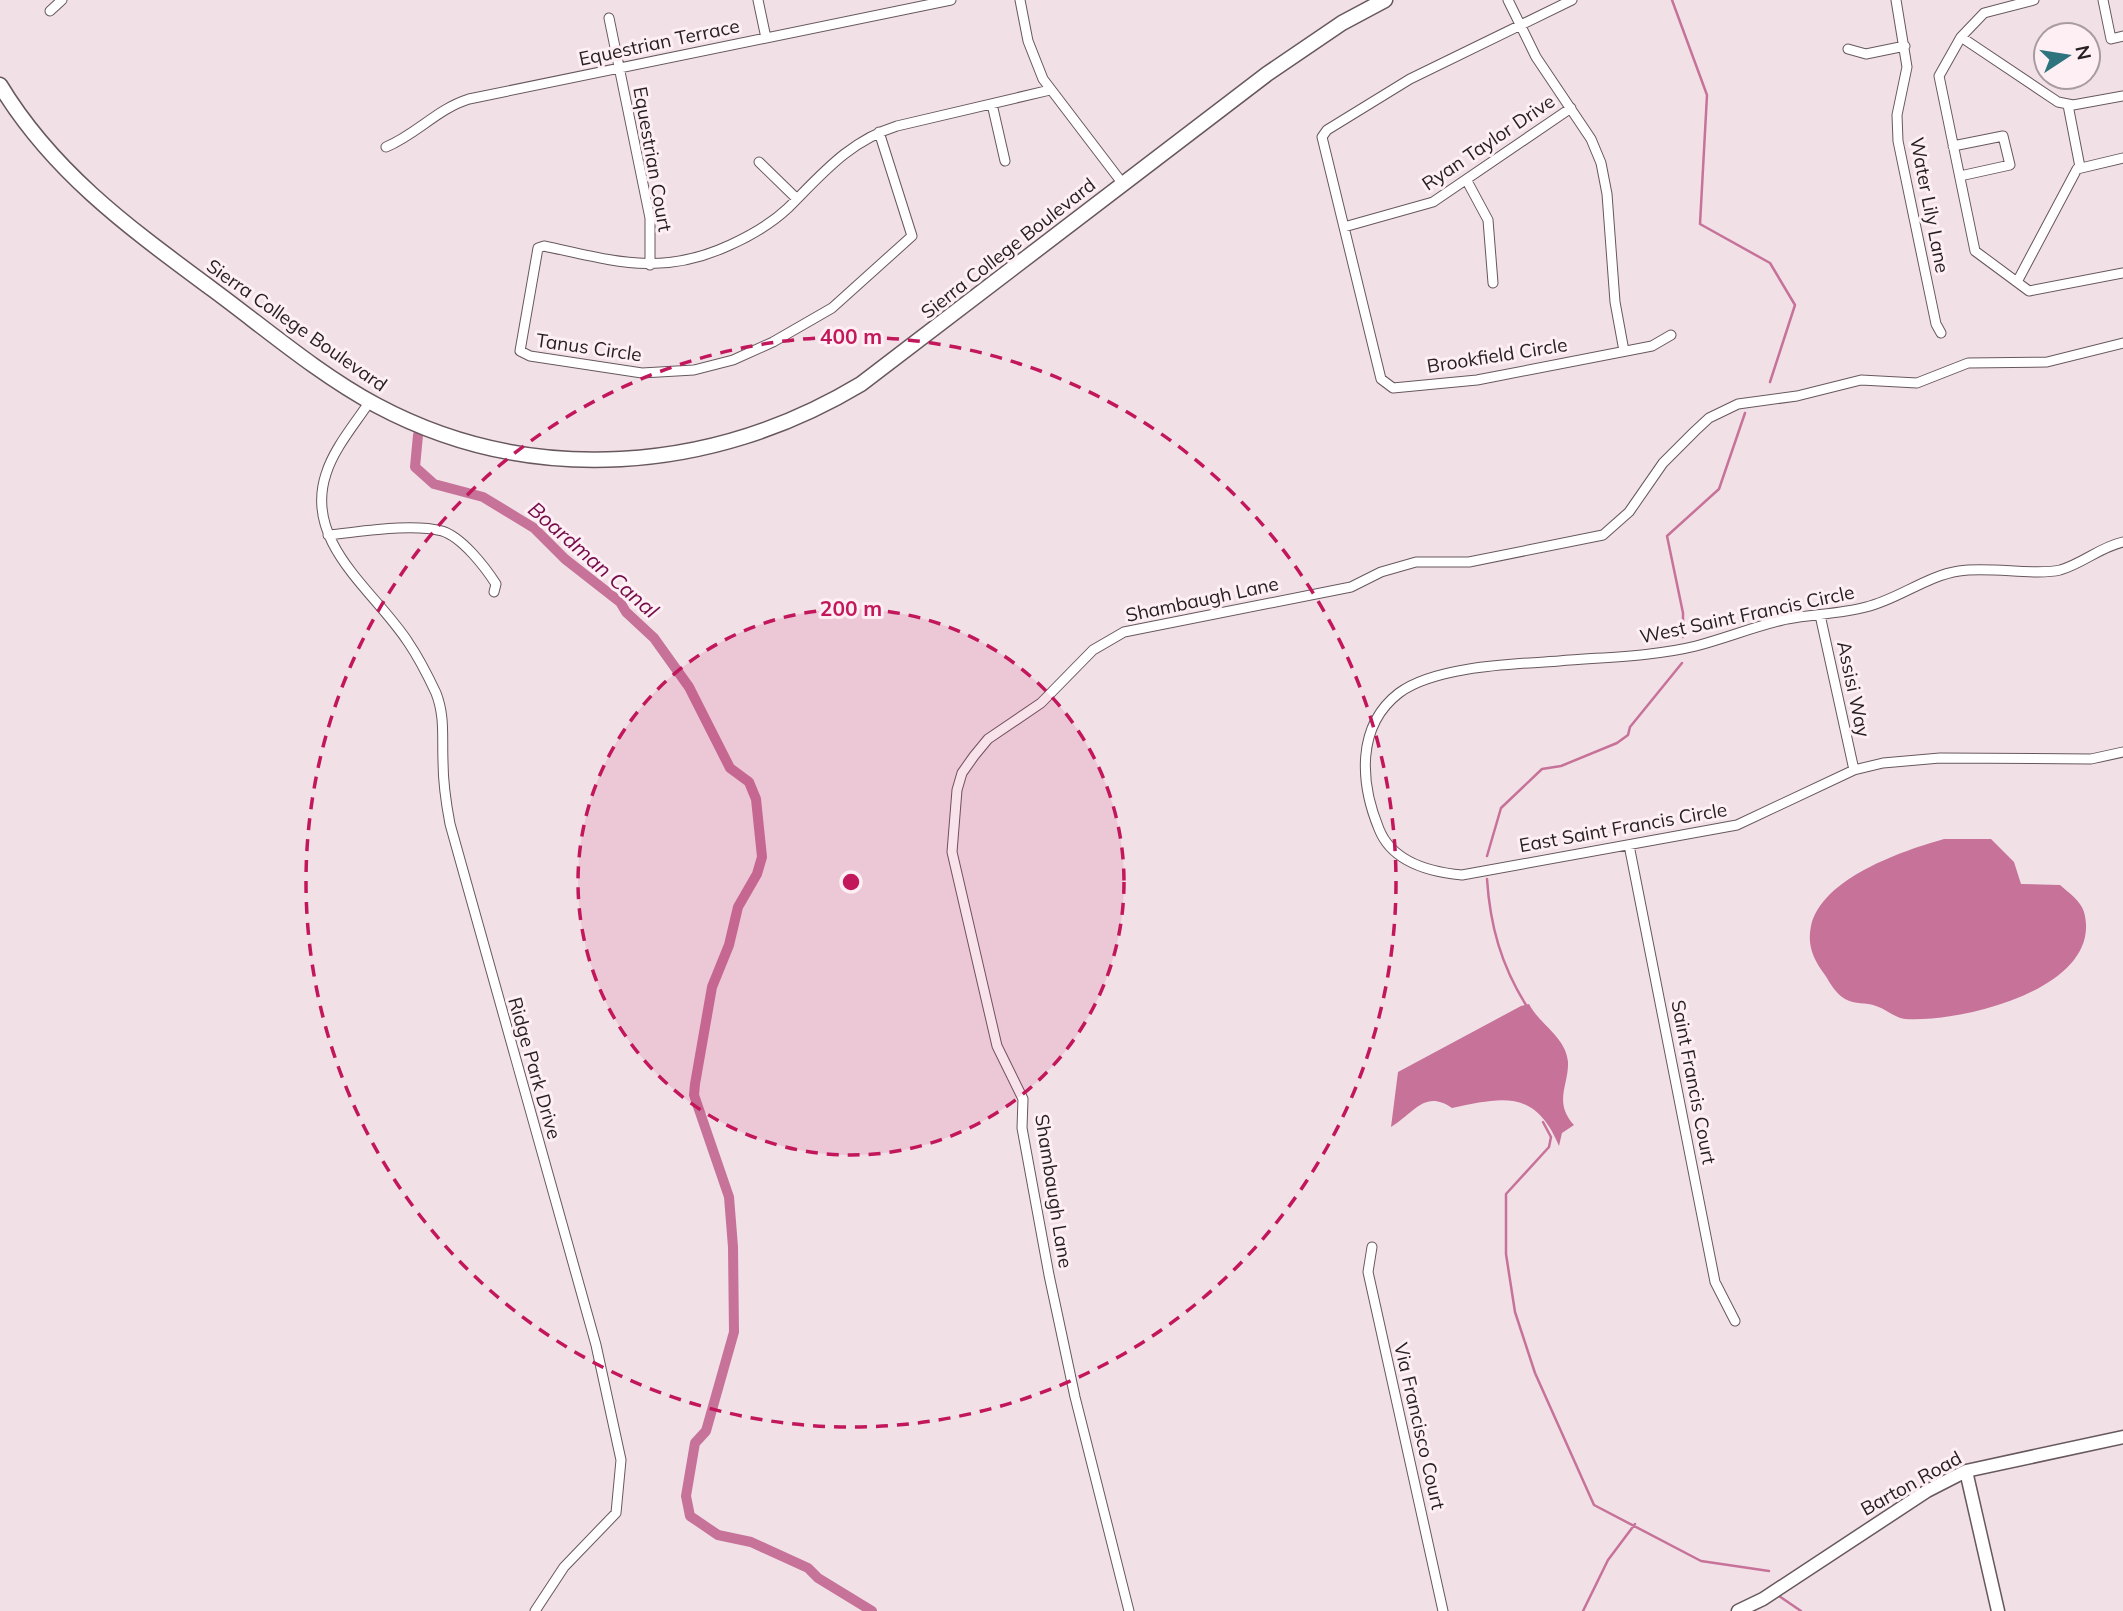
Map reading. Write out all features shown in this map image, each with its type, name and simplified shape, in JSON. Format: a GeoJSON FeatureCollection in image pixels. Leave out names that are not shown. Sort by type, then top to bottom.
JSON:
{"type":"FeatureCollection","features":[{"type":"Feature","properties":{"kind":"main road","name":"Sierra College Boulevard"},"geometry":{"type":"LineString","coordinates":[[0,85],[50,155],[99,204],[322,370],[370,401],[446,434],[487,447],[585,461],[642,459],[725,444],[796,419],[861,384],[1297,51],[1385,0]]}},
{"type":"Feature","properties":{"kind":"street"},"geometry":{"type":"LineString","coordinates":[[50,11],[62,0]]}},
{"type":"Feature","properties":{"kind":"street"},"geometry":{"type":"LineString","coordinates":[[758,0],[766,38]]}},
{"type":"Feature","properties":{"kind":"street","name":"Equestrian Terrace"},"geometry":{"type":"LineString","coordinates":[[386,147],[407,137],[455,103],[950,0]]}},
{"type":"Feature","properties":{"kind":"street"},"geometry":{"type":"LineString","coordinates":[[1020,0],[1032,54],[1050,90],[1123,184]]}},
{"type":"Feature","properties":{"kind":"street"},"geometry":{"type":"LineString","coordinates":[[1508,0],[1536,57],[1597,151],[1604,176],[1615,302],[1624,351],[1660,343],[1671,335]]}},
{"type":"Feature","properties":{"kind":"street","name":"Brookfield Circle"},"geometry":{"type":"LineString","coordinates":[[1572,0],[1410,79],[1326,130],[1322,145],[1381,379],[1386,386],[1393,388],[1477,380],[1624,351]]}},
{"type":"Feature","properties":{"kind":"street","name":"Water Lily Lane"},"geometry":{"type":"LineString","coordinates":[[1896,0],[1905,46],[1907,74],[1897,116],[1898,141],[1936,324],[1941,333]]}},
{"type":"Feature","properties":{"kind":"street"},"geometry":{"type":"LineString","coordinates":[[2034,0],[1984,13],[1961,37],[1939,76],[1975,251],[2029,291],[2123,273]]}},
{"type":"Feature","properties":{"kind":"street"},"geometry":{"type":"LineString","coordinates":[[2104,0],[2111,39],[2123,37]]}},
{"type":"Feature","properties":{"kind":"street","name":"Equestrian Court"},"geometry":{"type":"LineString","coordinates":[[608,18],[650,218],[650,265]]}},
{"type":"Feature","properties":{"kind":"street"},"geometry":{"type":"LineString","coordinates":[[1961,37],[2059,102],[2068,105],[2123,96]]}},
{"type":"Feature","properties":{"kind":"street"},"geometry":{"type":"LineString","coordinates":[[1848,49],[1866,54],[1905,46]]}},
{"type":"Feature","properties":{"kind":"street","name":"Tanus Circle"},"geometry":{"type":"LineString","coordinates":[[879,131],[912,236],[850,294],[821,315],[733,360],[674,372],[607,369],[524,355],[520,351],[534,258],[538,248],[544,246],[650,265],[694,260],[743,239],[778,217],[843,152],[879,131],[1050,90]]}},
{"type":"Feature","properties":{"kind":"street"},"geometry":{"type":"LineString","coordinates":[[992,104],[1005,161]]}},
{"type":"Feature","properties":{"kind":"street"},"geometry":{"type":"LineString","coordinates":[[2017,282],[2080,167],[2068,105]]}},
{"type":"Feature","properties":{"kind":"street","name":"Ryan Taylor Drive"},"geometry":{"type":"LineString","coordinates":[[1343,227],[1420,207],[1467,181],[1571,108]]}},
{"type":"Feature","properties":{"kind":"street"},"geometry":{"type":"LineString","coordinates":[[1953,146],[2003,136],[2010,165],[1960,176]]}},
{"type":"Feature","properties":{"kind":"street"},"geometry":{"type":"LineString","coordinates":[[2080,167],[2123,158]]}},
{"type":"Feature","properties":{"kind":"street"},"geometry":{"type":"LineString","coordinates":[[759,162],[797,199]]}},
{"type":"Feature","properties":{"kind":"street"},"geometry":{"type":"LineString","coordinates":[[1467,181],[1482,203],[1488,220],[1493,283]]}},
{"type":"Feature","properties":{"kind":"street","name":"Shambaugh Lane"},"geometry":{"type":"LineString","coordinates":[[1129,1611],[1075,1396],[1049,1275],[1022,1128],[1023,1099],[997,1046],[952,852],[957,790],[962,773],[974,756],[988,739],[1041,703],[1093,650],[1124,632],[1351,587],[1381,572],[1416,562],[1469,562],[1603,535],[1629,512],[1663,463],[1695,431],[1709,418],[1738,404],[1797,396],[1861,380],[1917,383],[1968,363],[2055,361],[2123,343]]}},
{"type":"Feature","properties":{"kind":"street","name":"Ridge Park Drive"},"geometry":{"type":"LineString","coordinates":[[370,401],[325,475],[321,510],[327,535],[351,571],[408,642],[436,695],[443,715],[444,790],[450,824],[596,1345],[619,1449],[622,1476],[617,1513],[564,1567],[534,1611]]}},
{"type":"Feature","properties":{"kind":"street"},"geometry":{"type":"LineString","coordinates":[[327,535],[415,529],[441,531],[453,536],[478,562],[496,584],[494,592]]}},
{"type":"Feature","properties":{"kind":"street","name":"West Saint Francis Circle"},"geometry":{"type":"LineString","coordinates":[[1368,796],[1364,770],[1366,744],[1373,724],[1394,698],[1427,679],[1494,667],[1670,651],[1788,619],[1869,606],[1940,576],[1960,571],[2059,570],[2123,542]]}},
{"type":"Feature","properties":{"kind":"street","name":"Assisi Way"},"geometry":{"type":"LineString","coordinates":[[1820,615],[1854,770]]}},
{"type":"Feature","properties":{"kind":"street","name":"East Saint Francis Circle"},"geometry":{"type":"LineString","coordinates":[[1368,796],[1380,831],[1396,854],[1441,873],[1462,875],[1737,825],[1854,770],[1883,763],[1940,758],[2091,759],[2123,752]]}},
{"type":"Feature","properties":{"kind":"street","name":"Saint Francis Court"},"geometry":{"type":"LineString","coordinates":[[1629,845],[1715,1282],[1735,1321]]}},
{"type":"Feature","properties":{"kind":"street","name":"Via Francisco Court"},"geometry":{"type":"LineString","coordinates":[[1372,1247],[1368,1272],[1443,1611]]}},
{"type":"Feature","properties":{"kind":"street","name":"Barton Road"},"geometry":{"type":"LineString","coordinates":[[1738,1611],[1763,1599],[1927,1491],[1966,1471],[2123,1437]]}},
{"type":"Feature","properties":{"kind":"street"},"geometry":{"type":"LineString","coordinates":[[1966,1471],[1998,1611]]}},
{"type":"Feature","properties":{"kind":"shaded area"},"geometry":{"type":"Polygon","coordinates":[[[1944,839],[1991,839],[2014,862],[2021,884],[2060,885],[2074,897],[2084,912],[2085,939],[2072,962],[2051,981],[2023,996],[1959,1015],[1905,1019],[1876,1006],[1845,999],[1831,985],[1812,952],[1810,933],[1818,909],[1831,894],[1866,869],[1886,859],[1944,839]]]}},
{"type":"Feature","properties":{"kind":"shaded area"},"geometry":{"type":"Polygon","coordinates":[[[1529,1004],[1563,1045],[1568,1062],[1563,1101],[1564,1109],[1574,1125],[1562,1133],[1559,1146],[1539,1114],[1528,1106],[1502,1100],[1452,1108],[1443,1103],[1427,1102],[1391,1127],[1398,1072],[1529,1004]]]}},
{"type":"Feature","properties":{"kind":"waterway"},"geometry":{"type":"LineString","coordinates":[[1672,0],[1707,95],[1700,224],[1770,263],[1795,305],[1770,382]]}},
{"type":"Feature","properties":{"kind":"waterway"},"geometry":{"type":"LineString","coordinates":[[1683,637],[1683,613],[1667,536],[1719,489],[1745,413]]}},
{"type":"Feature","properties":{"kind":"waterway","name":"Boardman Canal"},"geometry":{"type":"LineString","coordinates":[[418,435],[415,467],[434,484],[483,497],[534,528],[565,559],[620,602],[626,612],[654,638],[689,687],[730,768],[749,782],[756,799],[762,857],[757,874],[738,907],[729,945],[712,987],[695,1084],[694,1095],[729,1197],[733,1247],[734,1332],[706,1431],[695,1443],[686,1496],[690,1516],[718,1535],[751,1542],[808,1568],[818,1578],[872,1611]]}},
{"type":"Feature","properties":{"kind":"waterway"},"geometry":{"type":"LineString","coordinates":[[1487,856],[1501,808],[1542,769],[1561,766],[1617,743],[1628,735],[1630,727],[1682,663]]}},
{"type":"Feature","properties":{"kind":"waterway"},"geometry":{"type":"LineString","coordinates":[[1487,879],[1498,944],[1503,960],[1526,1005]]}},
{"type":"Feature","properties":{"kind":"waterway"},"geometry":{"type":"LineString","coordinates":[[1543,1122],[1551,1137],[1549,1147],[1506,1194],[1506,1254],[1515,1312],[1535,1373],[1594,1505],[1701,1561],[1769,1571]]}},
{"type":"Feature","properties":{"kind":"waterway"},"geometry":{"type":"LineString","coordinates":[[1583,1611],[1608,1560],[1635,1524]]}},
{"type":"Feature","properties":{"kind":"waterway"},"geometry":{"type":"LineString","coordinates":[[1779,1596],[1801,1611]]}}]}
